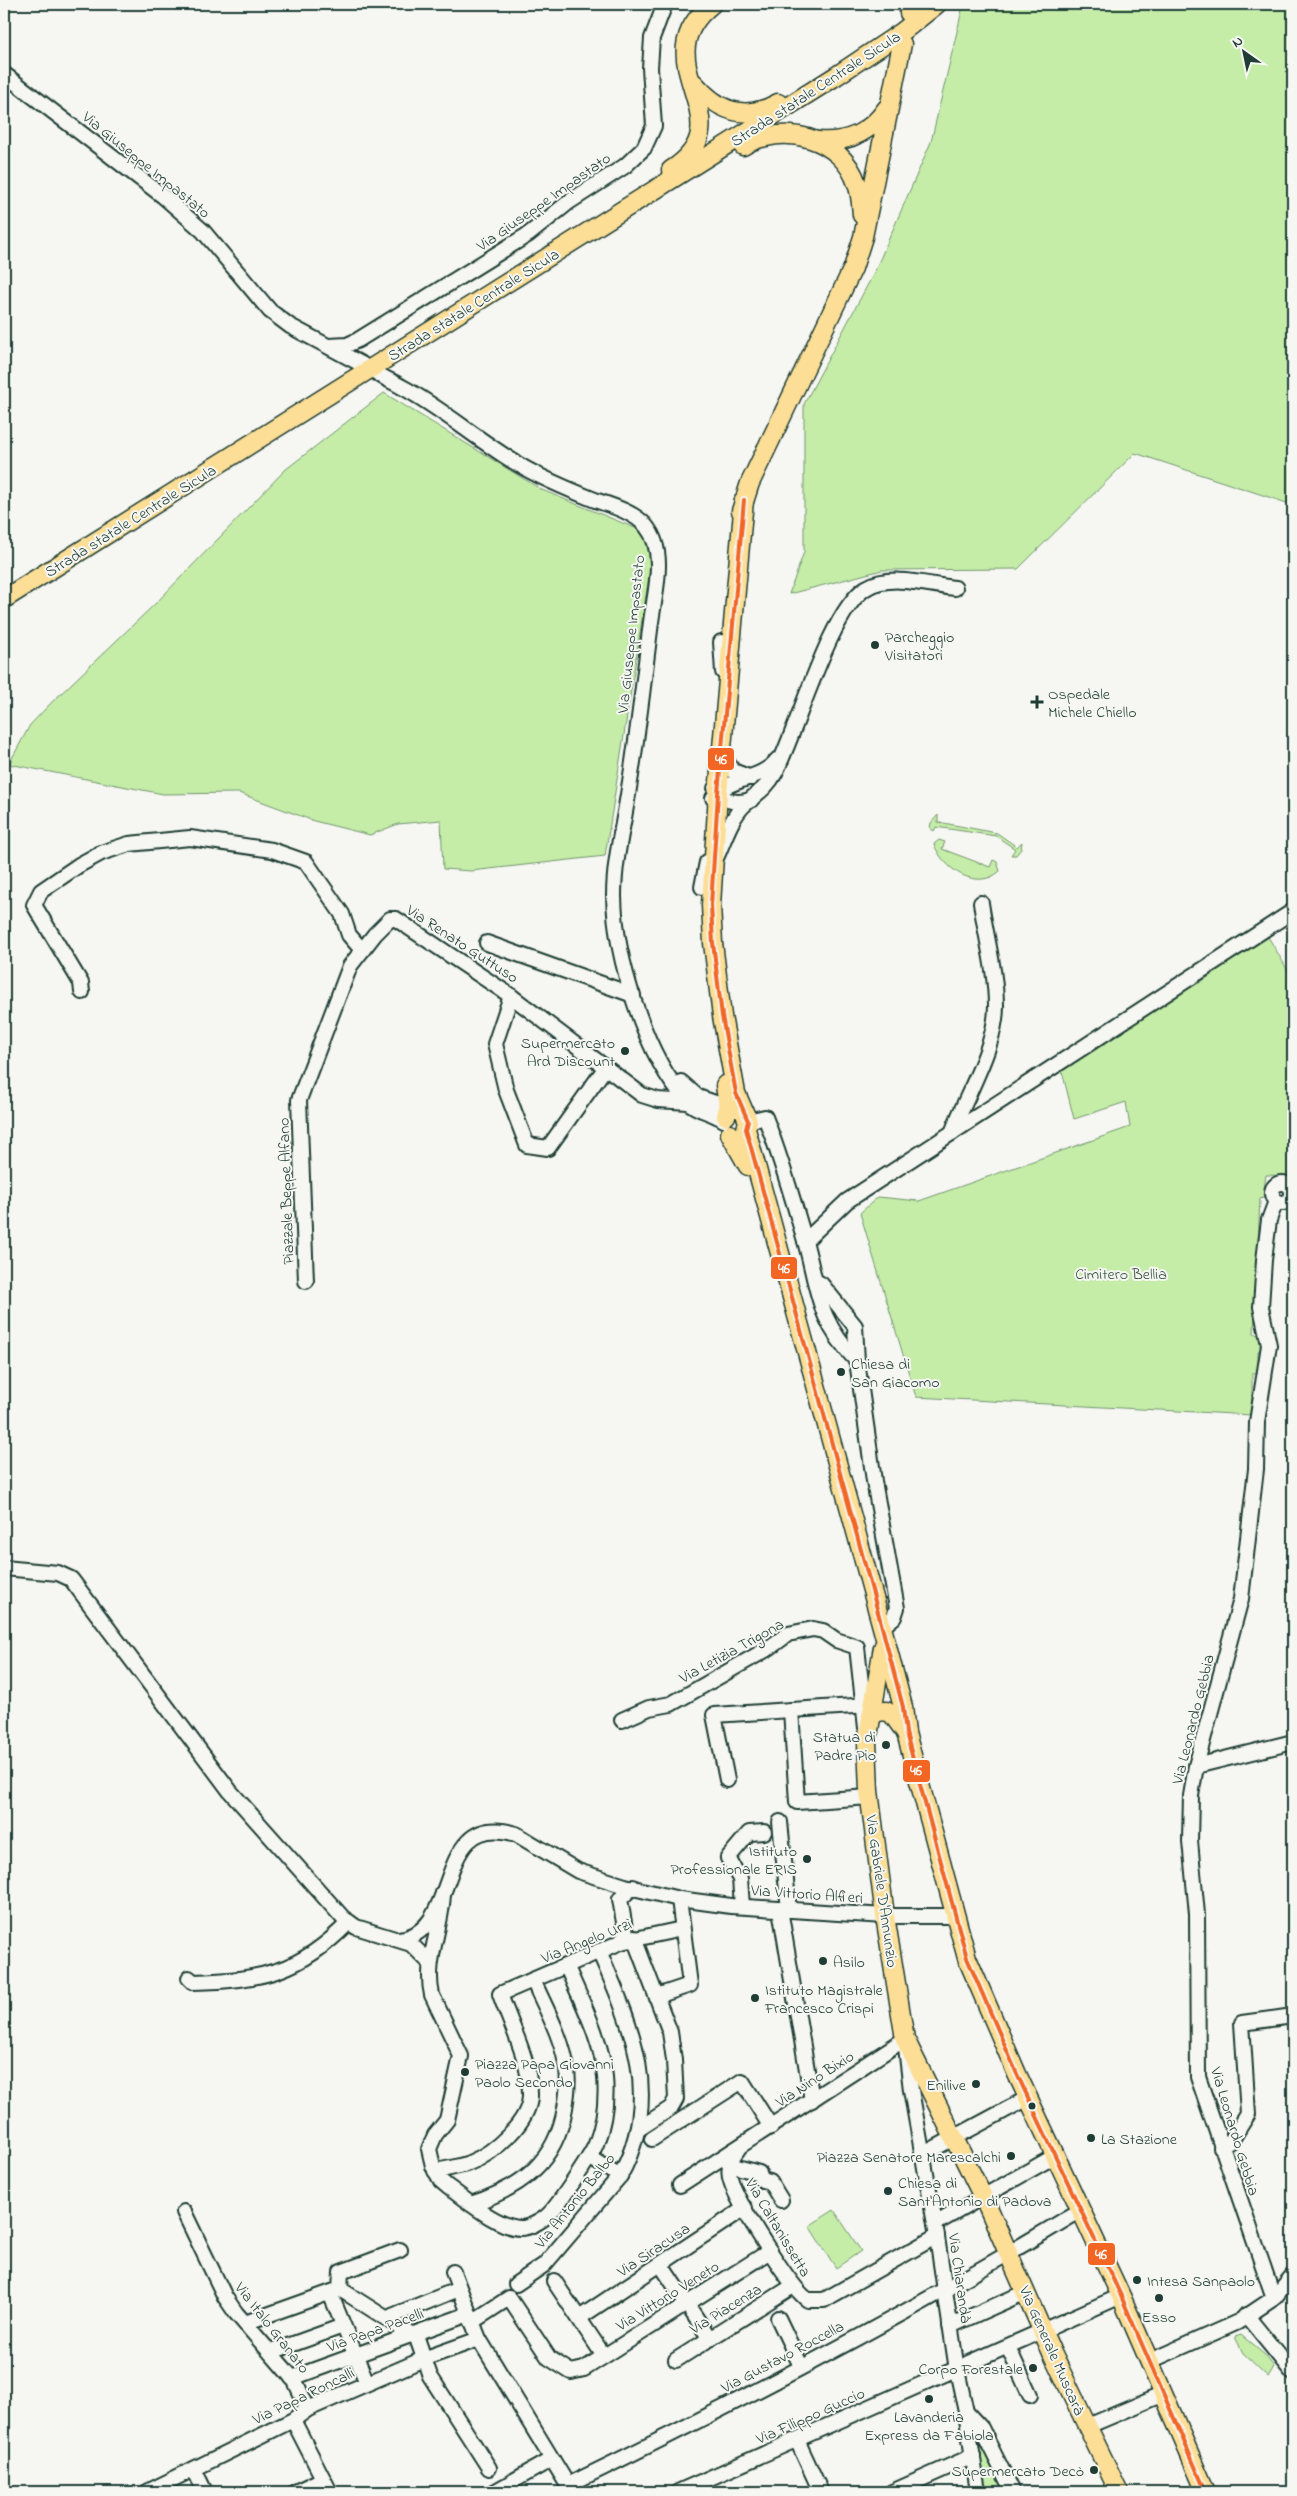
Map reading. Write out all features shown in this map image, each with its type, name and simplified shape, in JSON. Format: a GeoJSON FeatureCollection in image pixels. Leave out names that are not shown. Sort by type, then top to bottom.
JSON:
{"type":"FeatureCollection","features":[{"type":"Feature","properties":{"kind":"main road"},"geometry":{"type":"LineString","coordinates":[[545,259],[578,228],[676,167],[692,150],[702,119],[685,56],[688,34],[701,13],[712,4]]}},
{"type":"Feature","properties":{"kind":"main road"},"geometry":{"type":"LineString","coordinates":[[689,76],[712,102],[722,108],[750,113],[763,110],[875,41],[926,4]]}},
{"type":"Feature","properties":{"kind":"main road","name":"Strada statale Centrale Sicula"},"geometry":{"type":"LineString","coordinates":[[4,599],[881,47],[937,4]]}},
{"type":"Feature","properties":{"kind":"main road"},"geometry":{"type":"LineString","coordinates":[[902,44],[863,237],[853,268],[758,465],[744,500],[732,539],[721,642],[702,887],[701,934],[703,960],[735,1119],[773,1229],[883,1631],[903,1707],[906,1733],[967,1958],[1025,2092],[1121,2296],[1206,2492]]}},
{"type":"Feature","properties":{"kind":"main road"},"geometry":{"type":"LineString","coordinates":[[596,227],[641,209],[749,142],[764,136],[785,134],[818,141],[850,140],[879,120],[888,106]]}},
{"type":"Feature","properties":{"kind":"main road"},"geometry":{"type":"LineString","coordinates":[[818,141],[842,160],[857,183],[861,203],[863,237]]}},
{"type":"Feature","properties":{"kind":"main road"},"geometry":{"type":"LineString","coordinates":[[735,1119],[736,1093],[722,1016],[713,943],[713,863],[744,500]]}},
{"type":"Feature","properties":{"kind":"main road","name":"Via Gabriele D'Annunzio"},"geometry":{"type":"LineString","coordinates":[[883,1631],[881,1672],[869,1709],[867,1742],[870,1797],[885,1916],[905,2039]]}},
{"type":"Feature","properties":{"kind":"main road"},"geometry":{"type":"LineString","coordinates":[[869,1709],[877,1712],[886,1711],[892,1714],[906,1733]]}},
{"type":"Feature","properties":{"kind":"main road"},"geometry":{"type":"LineString","coordinates":[[905,2039],[951,2132]]}},
{"type":"Feature","properties":{"kind":"main road","name":"Via Generale Muscarà"},"geometry":{"type":"LineString","coordinates":[[951,2132],[1119,2492]]}},
{"type":"Feature","properties":{"kind":"street","name":"Via Giuseppe Impastato"},"geometry":{"type":"LineString","coordinates":[[329,346],[347,345],[358,340],[457,280],[529,234],[569,202],[625,166],[644,148],[654,126],[650,68],[652,38],[655,25],[665,4]]}},
{"type":"Feature","properties":{"kind":"street","name":"Via Giuseppe Impastato"},"geometry":{"type":"LineString","coordinates":[[4,74],[163,196],[203,231],[270,311],[290,326],[363,365]]}},
{"type":"Feature","properties":{"kind":"street","name":"Via Giuseppe Impastato"},"geometry":{"type":"LineString","coordinates":[[377,374],[402,387],[522,467],[554,483],[623,511],[645,524],[653,536],[658,551],[654,597],[615,878],[617,933],[633,995],[648,1038],[656,1053]]}},
{"type":"Feature","properties":{"kind":"street"},"geometry":{"type":"LineString","coordinates":[[713,863],[732,821],[769,783],[785,750],[843,611],[858,594],[876,583],[890,580],[955,588]]}},
{"type":"Feature","properties":{"kind":"street"},"geometry":{"type":"LineString","coordinates":[[721,642],[723,669],[714,785],[724,799],[737,802],[751,800]]}},
{"type":"Feature","properties":{"kind":"street"},"geometry":{"type":"LineString","coordinates":[[702,887],[708,860],[713,798],[718,792],[766,772],[785,750]]}},
{"type":"Feature","properties":{"kind":"street"},"geometry":{"type":"LineString","coordinates":[[721,754],[733,771],[752,778]]}},
{"type":"Feature","properties":{"kind":"street"},"geometry":{"type":"LineString","coordinates":[[82,992],[81,983],[34,905],[41,892],[79,865],[101,853],[129,844],[190,838],[272,850],[298,858],[314,871],[342,914],[349,935],[362,950]]}},
{"type":"Feature","properties":{"kind":"street"},"geometry":{"type":"LineString","coordinates":[[952,1133],[990,1042],[996,1007],[981,903]]}},
{"type":"Feature","properties":{"kind":"street"},"geometry":{"type":"LineString","coordinates":[[805,1241],[847,1201],[1293,911]]}},
{"type":"Feature","properties":{"kind":"street","name":"Via Renato Guttuso"},"geometry":{"type":"LineString","coordinates":[[299,1100],[350,966],[386,921],[396,919],[511,996],[642,1095],[658,1100],[688,1102]]}},
{"type":"Feature","properties":{"kind":"street"},"geometry":{"type":"LineString","coordinates":[[487,942],[633,995]]}},
{"type":"Feature","properties":{"kind":"street"},"geometry":{"type":"LineString","coordinates":[[511,996],[495,1044],[506,1090],[527,1145],[548,1148],[606,1067]]}},
{"type":"Feature","properties":{"kind":"street"},"geometry":{"type":"LineString","coordinates":[[656,1053],[689,1090],[735,1119]]}},
{"type":"Feature","properties":{"kind":"street"},"geometry":{"type":"LineString","coordinates":[[656,1053],[672,1081],[688,1102],[716,1114],[735,1119],[765,1117],[805,1241],[820,1304],[832,1332],[857,1361]]}},
{"type":"Feature","properties":{"kind":"street","name":"Piazzale Beppe Alfano"},"geometry":{"type":"LineString","coordinates":[[299,1100],[306,1281]]}},
{"type":"Feature","properties":{"kind":"street","name":"Via Leonardo Gebbia"},"geometry":{"type":"LineString","coordinates":[[1274,2298],[1198,2077],[1197,1914],[1190,1841],[1191,1796],[1196,1766],[1241,1599],[1256,1469],[1257,1422],[1269,1345],[1261,1307],[1264,1260],[1269,1220],[1276,1201]]}},
{"type":"Feature","properties":{"kind":"street"},"geometry":{"type":"LineString","coordinates":[[815,1281],[821,1284],[855,1326],[857,1361],[878,1509],[898,1608],[894,1617],[883,1631]]}},
{"type":"Feature","properties":{"kind":"street"},"geometry":{"type":"LineString","coordinates":[[4,1568],[58,1573],[72,1579],[230,1791],[349,1922],[370,1932],[410,1944],[430,1963]]}},
{"type":"Feature","properties":{"kind":"street","name":"Via Letizia Trigona"},"geometry":{"type":"LineString","coordinates":[[622,1720],[649,1708],[670,1704],[769,1648],[788,1634],[813,1629],[823,1631],[836,1640],[856,1647],[869,1709]]}},
{"type":"Feature","properties":{"kind":"street"},"geometry":{"type":"LineString","coordinates":[[727,1780],[714,1714],[791,1710],[869,1709]]}},
{"type":"Feature","properties":{"kind":"street"},"geometry":{"type":"LineString","coordinates":[[791,1710],[797,1802],[870,1797]]}},
{"type":"Feature","properties":{"kind":"street"},"geometry":{"type":"LineString","coordinates":[[1196,1766],[1293,1742]]}},
{"type":"Feature","properties":{"kind":"street"},"geometry":{"type":"LineString","coordinates":[[780,1822],[784,1910],[812,2100]]}},
{"type":"Feature","properties":{"kind":"street","name":"Via Vittorio Alfieri"},"geometry":{"type":"LineString","coordinates":[[443,1893],[453,1861],[459,1851],[469,1841],[492,1831],[504,1830],[516,1834],[578,1871],[678,1899],[784,1910],[885,1916],[958,1923]]}},
{"type":"Feature","properties":{"kind":"street"},"geometry":{"type":"LineString","coordinates":[[742,1906],[740,1879],[728,1858],[749,1833],[764,1832]]}},
{"type":"Feature","properties":{"kind":"street"},"geometry":{"type":"LineString","coordinates":[[633,1887],[620,1900],[626,1934],[658,1996],[670,2032],[676,2099],[671,2108],[637,2130]]}},
{"type":"Feature","properties":{"kind":"street"},"geometry":{"type":"LineString","coordinates":[[398,1939],[407,1938],[427,1925],[435,1914],[443,1893]]}},
{"type":"Feature","properties":{"kind":"street"},"geometry":{"type":"LineString","coordinates":[[443,1893],[443,1914],[430,1963],[432,1995],[462,2056],[447,2120],[435,2135],[429,2149],[429,2158],[440,2181],[471,2204],[511,2227],[531,2226],[548,2216],[589,2157],[600,2131],[604,2108],[605,2076],[598,2044],[567,1967]]}},
{"type":"Feature","properties":{"kind":"street"},"geometry":{"type":"LineString","coordinates":[[658,1996],[690,1985],[678,1899]]}},
{"type":"Feature","properties":{"kind":"street"},"geometry":{"type":"LineString","coordinates":[[189,1978],[193,1982],[203,1982],[265,1976],[295,1965],[335,1937],[349,1922]]}},
{"type":"Feature","properties":{"kind":"street","name":"Via Angelo Urzì"},"geometry":{"type":"LineString","coordinates":[[436,2171],[468,2164],[485,2156],[511,2132],[529,2106],[530,2096],[525,2063],[500,1994],[628,1940],[682,1929]]}},
{"type":"Feature","properties":{"kind":"street","name":"Via Antonio Balbo"},"geometry":{"type":"LineString","coordinates":[[516,2284],[544,2265],[620,2176],[628,2160],[637,2130],[640,2095],[637,2050],[622,2003],[599,1951]]}},
{"type":"Feature","properties":{"kind":"street"},"geometry":{"type":"LineString","coordinates":[[471,2204],[508,2190],[529,2174],[545,2157],[561,2128],[568,2092],[568,2071],[558,2038],[534,1980]]}},
{"type":"Feature","properties":{"kind":"street"},"geometry":{"type":"LineString","coordinates":[[1221,2148],[1231,2141],[1248,2114],[1242,2022],[1293,2016]]}},
{"type":"Feature","properties":{"kind":"street","name":"Via Nino Bixio"},"geometry":{"type":"LineString","coordinates":[[680,2185],[905,2039]]}},
{"type":"Feature","properties":{"kind":"street","name":"Via Chiarandà"},"geometry":{"type":"LineString","coordinates":[[905,2039],[922,2155],[936,2230],[978,2492]]}},
{"type":"Feature","properties":{"kind":"street"},"geometry":{"type":"LineString","coordinates":[[652,2139],[742,2081],[771,2127]]}},
{"type":"Feature","properties":{"kind":"street"},"geometry":{"type":"LineString","coordinates":[[922,2155],[951,2132],[1025,2092]]}},
{"type":"Feature","properties":{"kind":"street","name":"Via Caltanissetta"},"geometry":{"type":"LineString","coordinates":[[743,2145],[735,2153],[730,2165],[731,2181],[770,2251],[793,2286],[808,2300],[824,2300],[936,2230],[1057,2160]]}},
{"type":"Feature","properties":{"kind":"street"},"geometry":{"type":"LineString","coordinates":[[589,2157],[620,2176]]}},
{"type":"Feature","properties":{"kind":"street"},"geometry":{"type":"LineString","coordinates":[[730,2165],[758,2173],[762,2180],[770,2182],[781,2200]]}},
{"type":"Feature","properties":{"kind":"street","name":"Via Siracusa"},"geometry":{"type":"LineString","coordinates":[[579,2318],[745,2208]]}},
{"type":"Feature","properties":{"kind":"street","name":"Via Gustavo Roccella"},"geometry":{"type":"LineString","coordinates":[[570,2489],[945,2290],[1081,2210]]}},
{"type":"Feature","properties":{"kind":"street","name":"Via Italo Granato"},"geometry":{"type":"LineString","coordinates":[[184,2212],[215,2279],[245,2323],[292,2378],[308,2409]]}},
{"type":"Feature","properties":{"kind":"street"},"geometry":{"type":"LineString","coordinates":[[367,2383],[344,2326],[335,2291],[341,2272],[400,2250]]}},
{"type":"Feature","properties":{"kind":"street","name":"Via Vittorio Veneto"},"geometry":{"type":"LineString","coordinates":[[584,2369],[770,2251]]}},
{"type":"Feature","properties":{"kind":"street"},"geometry":{"type":"LineString","coordinates":[[661,2265],[710,2339]]}},
{"type":"Feature","properties":{"kind":"street"},"geometry":{"type":"LineString","coordinates":[[453,2272],[479,2339],[570,2489]]}},
{"type":"Feature","properties":{"kind":"street"},"geometry":{"type":"LineString","coordinates":[[1150,2361],[1226,2328],[1274,2298],[1293,2275]]}},
{"type":"Feature","properties":{"kind":"street"},"geometry":{"type":"LineString","coordinates":[[554,2281],[604,2356]]}},
{"type":"Feature","properties":{"kind":"street","name":"Via Piacenza"},"geometry":{"type":"LineString","coordinates":[[676,2360],[793,2286]]}},
{"type":"Feature","properties":{"kind":"street"},"geometry":{"type":"LineString","coordinates":[[392,2316],[459,2289]]}},
{"type":"Feature","properties":{"kind":"street"},"geometry":{"type":"LineString","coordinates":[[245,2323],[335,2291]]}},
{"type":"Feature","properties":{"kind":"street"},"geometry":{"type":"LineString","coordinates":[[335,2291],[410,2336],[417,2338],[426,2358],[430,2376],[489,2468]]}},
{"type":"Feature","properties":{"kind":"street"},"geometry":{"type":"LineString","coordinates":[[950,2326],[1026,2292]]}},
{"type":"Feature","properties":{"kind":"street","name":"Via Filippo Guccio"},"geometry":{"type":"LineString","coordinates":[[678,2492],[1121,2296]]}},
{"type":"Feature","properties":{"kind":"street","name":"Via Papa Pacelli"},"geometry":{"type":"LineString","coordinates":[[292,2378],[355,2354],[470,2318],[510,2298],[549,2358],[571,2372],[584,2369]]}},
{"type":"Feature","properties":{"kind":"street"},"geometry":{"type":"LineString","coordinates":[[1246,2315],[1293,2373]]}},
{"type":"Feature","properties":{"kind":"street"},"geometry":{"type":"LineString","coordinates":[[778,2318],[801,2366]]}},
{"type":"Feature","properties":{"kind":"street"},"geometry":{"type":"LineString","coordinates":[[271,2352],[344,2326]]}},
{"type":"Feature","properties":{"kind":"street","name":"Via Papa Roncalli"},"geometry":{"type":"LineString","coordinates":[[147,2492],[292,2420],[308,2409],[426,2358],[479,2339]]}},
{"type":"Feature","properties":{"kind":"street"},"geometry":{"type":"LineString","coordinates":[[1008,2347],[1030,2395]]}},
{"type":"Feature","properties":{"kind":"street"},"geometry":{"type":"LineString","coordinates":[[1088,2426],[1164,2394]]}},
{"type":"Feature","properties":{"kind":"street"},"geometry":{"type":"LineString","coordinates":[[966,2412],[981,2428],[1013,2492]]}},
{"type":"Feature","properties":{"kind":"street"},"geometry":{"type":"LineString","coordinates":[[292,2420],[330,2492]]}},
{"type":"Feature","properties":{"kind":"street"},"geometry":{"type":"LineString","coordinates":[[797,2440],[821,2492]]}},
{"type":"Feature","properties":{"kind":"street"},"geometry":{"type":"LineString","coordinates":[[892,2492],[972,2456]]}},
{"type":"Feature","properties":{"kind":"street"},"geometry":{"type":"LineString","coordinates":[[494,2492],[552,2459]]}},
{"type":"Feature","properties":{"kind":"street"},"geometry":{"type":"LineString","coordinates":[[194,2469],[205,2492]]}},
{"type":"Feature","properties":{"kind":"street"},"geometry":{"type":"LineString","coordinates":[[295,2492],[323,2479]]}},
{"type":"Feature","properties":{"kind":"green space"},"geometry":{"type":"Polygon","coordinates":[[[966,4],[1293,4],[1293,505],[1135,453],[1018,569],[882,570],[789,594],[804,552],[804,404],[874,273],[931,142],[963,6],[966,4]]]}},
{"type":"Feature","properties":{"kind":"green space"},"geometry":{"type":"Polygon","coordinates":[[[384,393],[542,490],[647,533],[653,550],[605,856],[471,871],[443,869],[441,820],[398,824],[370,835],[314,821],[239,793],[163,794],[9,764],[30,725],[156,603],[285,470],[384,393]]]}},
{"type":"Feature","properties":{"kind":"green space"},"geometry":{"type":"Polygon","coordinates":[[[938,815],[938,822],[997,833],[1017,847],[1022,842],[1021,849],[1016,855],[1011,855],[1015,849],[996,836],[936,827],[934,831],[930,828],[931,823],[938,815]]]}},
{"type":"Feature","properties":{"kind":"green space"},"geometry":{"type":"Polygon","coordinates":[[[939,840],[945,842],[942,849],[990,867],[993,860],[997,862],[1000,871],[991,877],[981,879],[962,875],[945,862],[938,853],[934,844],[939,840]]]}},
{"type":"Feature","properties":{"kind":"green space","name":"Cimitero Bellia"},"geometry":{"type":"Polygon","coordinates":[[[1267,935],[1293,979],[1293,1176],[1266,1175],[1263,1198],[1260,1199],[1254,1333],[1264,1339],[1263,1350],[1258,1351],[1258,1373],[1252,1373],[1252,1415],[916,1397],[860,1213],[878,1197],[919,1201],[1130,1127],[1126,1102],[1074,1119],[1062,1071],[1196,981],[1199,983],[1213,974],[1213,970],[1267,935]]]}},
{"type":"Feature","properties":{"kind":"green space"},"geometry":{"type":"Polygon","coordinates":[[[834,2210],[861,2251],[836,2268],[809,2226],[834,2210]]]}},
{"type":"Feature","properties":{"kind":"green space"},"geometry":{"type":"Polygon","coordinates":[[[1241,2335],[1265,2355],[1274,2367],[1268,2377],[1243,2353],[1235,2337],[1241,2335]]]}},
{"type":"Feature","properties":{"kind":"green space"},"geometry":{"type":"Polygon","coordinates":[[[976,2432],[1005,2492],[982,2492],[976,2432]]]}},
{"type":"Feature","properties":{"kind":"transit line","name":"46"},"geometry":{"type":"LineString","coordinates":[[744,500],[718,793],[711,905],[713,943],[722,1016],[736,1093],[748,1121],[746,1129],[882,1627],[903,1707],[906,1733],[967,1958],[1017,2074],[1121,2296],[1206,2492]]}},
{"type":"Feature","properties":{"kind":"place","name":"Parcheggio Visitatori"},"geometry":{"type":"Point","coordinates":[875,645]}},
{"type":"Feature","properties":{"kind":"place","name":"Ospedale Michele Chiello"},"geometry":{"type":"Point","coordinates":[1037,702]}},
{"type":"Feature","properties":{"kind":"place","name":"Supermercato Ard Discount"},"geometry":{"type":"Point","coordinates":[625,1051]}},
{"type":"Feature","properties":{"kind":"place","name":"Chiesa di San Giacomo"},"geometry":{"type":"Point","coordinates":[841,1372]}},
{"type":"Feature","properties":{"kind":"place","name":"Statua di Padre Pio"},"geometry":{"type":"Point","coordinates":[886,1745]}},
{"type":"Feature","properties":{"kind":"place","name":"Istituto Professionale ERIS"},"geometry":{"type":"Point","coordinates":[807,1859]}},
{"type":"Feature","properties":{"kind":"place","name":"Asilo"},"geometry":{"type":"Point","coordinates":[823,1961]}},
{"type":"Feature","properties":{"kind":"place","name":"Istituto Magistrale Francesco Crispi"},"geometry":{"type":"Point","coordinates":[755,1998]}},
{"type":"Feature","properties":{"kind":"place","name":"Piazza Papa Giovanni Paolo Secondo"},"geometry":{"type":"Point","coordinates":[465,2072]}},
{"type":"Feature","properties":{"kind":"place","name":"Enilive"},"geometry":{"type":"Point","coordinates":[976,2084]}},
{"type":"Feature","properties":{"kind":"place","name":"La Stazione"},"geometry":{"type":"Point","coordinates":[1091,2138]}},
{"type":"Feature","properties":{"kind":"place","name":"Piazza Senatore Marescalchi"},"geometry":{"type":"Point","coordinates":[1011,2156]}},
{"type":"Feature","properties":{"kind":"place","name":"Chiesa di Sant'Antonio di Padova"},"geometry":{"type":"Point","coordinates":[888,2191]}},
{"type":"Feature","properties":{"kind":"place","name":"Intesa Sanpaolo"},"geometry":{"type":"Point","coordinates":[1137,2280]}},
{"type":"Feature","properties":{"kind":"place","name":"Esso"},"geometry":{"type":"Point","coordinates":[1159,2298]}},
{"type":"Feature","properties":{"kind":"place","name":"Corpo Forestale"},"geometry":{"type":"Point","coordinates":[1033,2368]}},
{"type":"Feature","properties":{"kind":"place","name":"Lavanderia Express da Fabiola"},"geometry":{"type":"Point","coordinates":[929,2399]}},
{"type":"Feature","properties":{"kind":"place","name":"Supermercato Decò"},"geometry":{"type":"Point","coordinates":[1094,2470]}}]}
